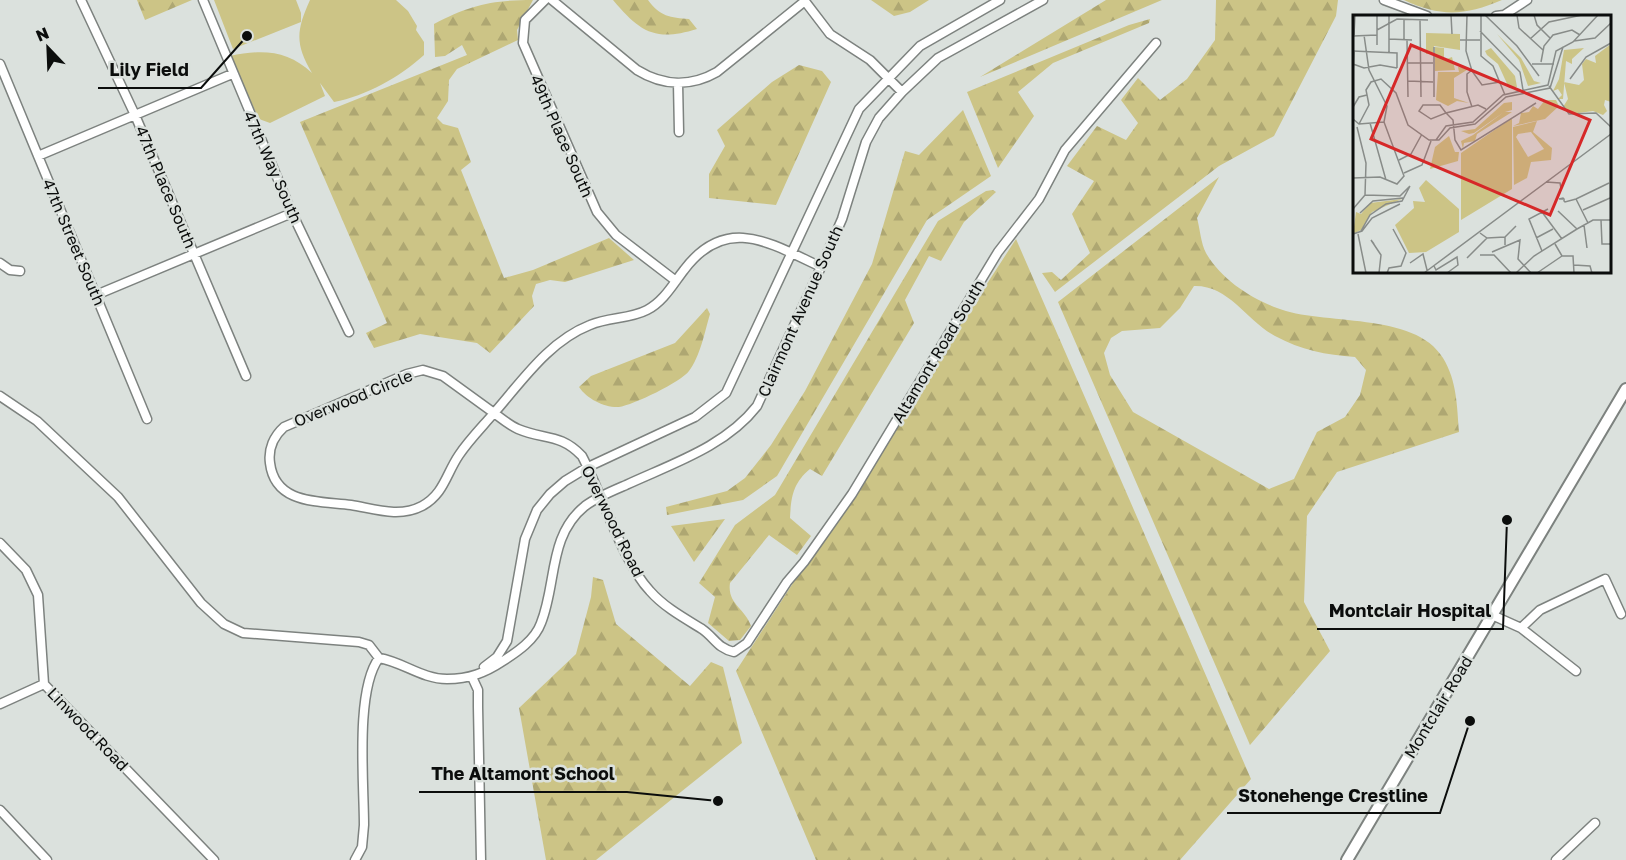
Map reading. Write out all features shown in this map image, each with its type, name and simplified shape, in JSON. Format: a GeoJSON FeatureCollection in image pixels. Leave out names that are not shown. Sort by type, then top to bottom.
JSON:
{"type":"FeatureCollection","features":[{"type":"Feature","properties":{"kind":"main road","name":"Montclair Road"},"geometry":{"type":"LineString","coordinates":[[1347,860],[1626,389]]}},
{"type":"Feature","properties":{"kind":"street","name":"47th Place South"},"geometry":{"type":"LineString","coordinates":[[81,0],[135,115],[246,376]]}},
{"type":"Feature","properties":{"kind":"street","name":"47th Way South"},"geometry":{"type":"LineString","coordinates":[[203,0],[292,213],[349,332]]}},
{"type":"Feature","properties":{"kind":"street","name":"49th Place South"},"geometry":{"type":"LineString","coordinates":[[545,0],[525,20],[523,43],[584,188],[597,212],[616,235],[676,281]]}},
{"type":"Feature","properties":{"kind":"street"},"geometry":{"type":"LineString","coordinates":[[552,0],[637,70],[652,78],[678,83],[702,79],[717,72],[805,1],[830,34],[864,55],[902,92]]}},
{"type":"Feature","properties":{"kind":"street","name":"Clairmont Avenue South"},"geometry":{"type":"LineString","coordinates":[[472,677],[496,657],[507,641],[525,539],[537,510],[557,487],[588,467],[695,417],[726,393],[854,117],[887,77],[929,39],[1000,0]]}},
{"type":"Feature","properties":{"kind":"street","name":"Clairmont Avenue South"},"geometry":{"type":"LineString","coordinates":[[0,396],[37,421],[118,497],[201,603],[224,624],[243,633],[359,642],[369,645],[378,658],[395,661],[432,678],[472,677],[515,653],[526,644],[541,625],[562,534],[582,509],[602,496],[712,445],[744,422],[767,388],[821,267],[842,219],[866,142],[879,118],[902,92],[938,58],[1044,0]]}},
{"type":"Feature","properties":{"kind":"street"},"geometry":{"type":"LineString","coordinates":[[1384,0],[1424,15]]}},
{"type":"Feature","properties":{"kind":"street"},"geometry":{"type":"LineString","coordinates":[[1504,15],[1527,0]]}},
{"type":"Feature","properties":{"kind":"street","name":"Altamont Road South"},"geometry":{"type":"LineString","coordinates":[[721,649],[734,652],[747,643],[787,582],[852,494],[998,252],[1039,199],[1065,150],[1156,43]]}},
{"type":"Feature","properties":{"kind":"street","name":"47th Street South"},"geometry":{"type":"LineString","coordinates":[[0,64],[147,419]]}},
{"type":"Feature","properties":{"kind":"street"},"geometry":{"type":"LineString","coordinates":[[38,156],[232,74]]}},
{"type":"Feature","properties":{"kind":"street"},"geometry":{"type":"LineString","coordinates":[[678,83],[680,132]]}},
{"type":"Feature","properties":{"kind":"street"},"geometry":{"type":"LineString","coordinates":[[96,295],[292,213]]}},
{"type":"Feature","properties":{"kind":"street"},"geometry":{"type":"LineString","coordinates":[[494,413],[561,340],[595,323],[647,310],[662,299],[700,251],[727,238],[752,238],[821,267]]}},
{"type":"Feature","properties":{"kind":"street"},"geometry":{"type":"LineString","coordinates":[[0,263],[10,270],[20,271]]}},
{"type":"Feature","properties":{"kind":"street","name":"Overwood Circle"},"geometry":{"type":"LineString","coordinates":[[423,370],[439,373],[494,413],[456,458],[441,490],[424,505],[411,510],[391,512],[300,499],[277,483],[270,466],[273,441],[289,423],[413,372],[423,370]]}},
{"type":"Feature","properties":{"kind":"street","name":"Overwood Road"},"geometry":{"type":"LineString","coordinates":[[494,413],[516,428],[555,437],[570,444],[588,467],[634,569],[649,591],[674,612],[711,636],[721,649]]}},
{"type":"Feature","properties":{"kind":"street","name":"Linwood Road"},"geometry":{"type":"LineString","coordinates":[[0,543],[26,570],[38,595],[44,684],[214,860]]}},
{"type":"Feature","properties":{"kind":"street"},"geometry":{"type":"LineString","coordinates":[[1521,628],[1540,610],[1605,579],[1622,614]]}},
{"type":"Feature","properties":{"kind":"street"},"geometry":{"type":"LineString","coordinates":[[1492,615],[1521,628],[1576,671]]}},
{"type":"Feature","properties":{"kind":"street"},"geometry":{"type":"LineString","coordinates":[[355,860],[362,847],[364,825],[364,689],[378,658]]}},
{"type":"Feature","properties":{"kind":"street"},"geometry":{"type":"LineString","coordinates":[[472,677],[478,690],[481,860]]}},
{"type":"Feature","properties":{"kind":"street"},"geometry":{"type":"LineString","coordinates":[[0,704],[44,684]]}},
{"type":"Feature","properties":{"kind":"street"},"geometry":{"type":"LineString","coordinates":[[0,810],[47,860]]}},
{"type":"Feature","properties":{"kind":"street"},"geometry":{"type":"LineString","coordinates":[[1556,860],[1595,823]]}},
{"type":"Feature","properties":{"kind":"green space"},"geometry":{"type":"Polygon","coordinates":[[[137,0],[192,0],[145,20],[137,0]]]}},
{"type":"Feature","properties":{"kind":"green space"},"geometry":{"type":"Polygon","coordinates":[[[214,0],[296,0],[301,13],[301,22],[233,49],[214,0]]]}},
{"type":"Feature","properties":{"kind":"green space"},"geometry":{"type":"Polygon","coordinates":[[[310,0],[396,0],[408,11],[417,26],[416,30],[424,42],[424,55],[393,78],[358,95],[334,102],[320,83],[325,96],[270,123],[259,119],[230,56],[253,52],[274,53],[294,60],[312,73],[306,63],[299,37],[302,20],[310,0]]]}},
{"type":"Feature","properties":{"kind":"green space"},"geometry":{"type":"Polygon","coordinates":[[[533,0],[517,30],[518,40],[457,69],[449,80],[448,101],[437,118],[443,124],[458,128],[471,162],[461,170],[504,278],[533,270],[609,238],[634,260],[565,282],[550,280],[536,284],[532,296],[534,306],[490,353],[477,343],[420,334],[374,348],[366,333],[387,323],[300,122],[467,55],[462,45],[445,56],[435,57],[434,24],[459,12],[482,5],[533,0]]]}},
{"type":"Feature","properties":{"kind":"green space"},"geometry":{"type":"Polygon","coordinates":[[[613,0],[648,0],[657,10],[666,15],[689,19],[697,29],[670,34],[649,31],[640,27],[613,0]]]}},
{"type":"Feature","properties":{"kind":"green space"},"geometry":{"type":"Polygon","coordinates":[[[871,0],[929,0],[910,12],[894,16],[871,0]]]}},
{"type":"Feature","properties":{"kind":"green space"},"geometry":{"type":"Polygon","coordinates":[[[1106,0],[1162,0],[980,77],[1106,0]]]}},
{"type":"Feature","properties":{"kind":"green space"},"geometry":{"type":"Polygon","coordinates":[[[1216,0],[1338,0],[1336,16],[1274,136],[1219,166],[1055,292],[1042,273],[1052,272],[1061,280],[1090,253],[1072,214],[1094,181],[1067,166],[1097,126],[1126,140],[1138,123],[1121,100],[1138,78],[1160,100],[1187,79],[1215,40],[1216,0]]]}},
{"type":"Feature","properties":{"kind":"green space"},"geometry":{"type":"Polygon","coordinates":[[[1404,0],[1502,0],[1464,12],[1441,12],[1404,0]]]}},
{"type":"Feature","properties":{"kind":"green space"},"geometry":{"type":"Polygon","coordinates":[[[1150,19],[1149,23],[1053,63],[1018,92],[1034,116],[998,168],[967,92],[1129,25],[1150,19]]]}},
{"type":"Feature","properties":{"kind":"green space"},"geometry":{"type":"Polygon","coordinates":[[[799,65],[822,71],[831,82],[776,205],[709,198],[709,174],[725,146],[717,130],[772,82],[799,65]]]}},
{"type":"Feature","properties":{"kind":"green space"},"geometry":{"type":"Polygon","coordinates":[[[963,110],[991,176],[927,220],[777,476],[743,500],[667,515],[666,507],[727,491],[745,478],[771,445],[805,391],[872,264],[905,151],[919,155],[963,110]]]}},
{"type":"Feature","properties":{"kind":"green space"},"geometry":{"type":"Polygon","coordinates":[[[1219,177],[1197,218],[1206,253],[1228,279],[1257,299],[1277,308],[1318,317],[1390,326],[1412,333],[1430,343],[1448,367],[1456,394],[1459,432],[1337,472],[1307,516],[1304,602],[1330,651],[1250,745],[1058,302],[1219,177]],[[1194,286],[1180,308],[1160,328],[1122,331],[1111,338],[1104,353],[1110,375],[1133,412],[1269,489],[1294,479],[1317,432],[1345,417],[1360,395],[1366,370],[1355,357],[1314,351],[1275,336],[1228,297],[1206,287],[1194,286]]]}},
{"type":"Feature","properties":{"kind":"green space"},"geometry":{"type":"Polygon","coordinates":[[[986,191],[996,192],[964,222],[941,261],[929,256],[905,300],[914,323],[822,476],[810,469],[796,485],[790,518],[811,536],[797,555],[769,535],[730,583],[731,596],[751,626],[740,640],[729,641],[708,623],[715,597],[699,583],[735,525],[775,495],[938,221],[986,191]]]}},
{"type":"Feature","properties":{"kind":"green space"},"geometry":{"type":"Polygon","coordinates":[[[1016,239],[1251,779],[1180,860],[816,860],[736,671],[1016,239]]]}},
{"type":"Feature","properties":{"kind":"green space"},"geometry":{"type":"Polygon","coordinates":[[[707,308],[710,314],[696,359],[689,371],[677,381],[645,398],[619,407],[597,402],[579,387],[591,376],[675,343],[707,308]]]}},
{"type":"Feature","properties":{"kind":"green space"},"geometry":{"type":"Polygon","coordinates":[[[725,519],[694,562],[671,526],[725,519]]]}},
{"type":"Feature","properties":{"kind":"green space"},"geometry":{"type":"Polygon","coordinates":[[[593,577],[603,580],[616,624],[690,686],[711,662],[723,667],[742,743],[596,860],[546,860],[519,708],[576,654],[591,597],[593,577]]]}},
{"type":"Feature","properties":{"kind":"place","name":"Lily Field"},"geometry":{"type":"Point","coordinates":[247,36]}},
{"type":"Feature","properties":{"kind":"place","name":"Montclair Hospital"},"geometry":{"type":"Point","coordinates":[1507,520]}},
{"type":"Feature","properties":{"kind":"place","name":"Stonehenge Crestline"},"geometry":{"type":"Point","coordinates":[1470,721]}},
{"type":"Feature","properties":{"kind":"place","name":"The Altamont School"},"geometry":{"type":"Point","coordinates":[718,801]}}]}
